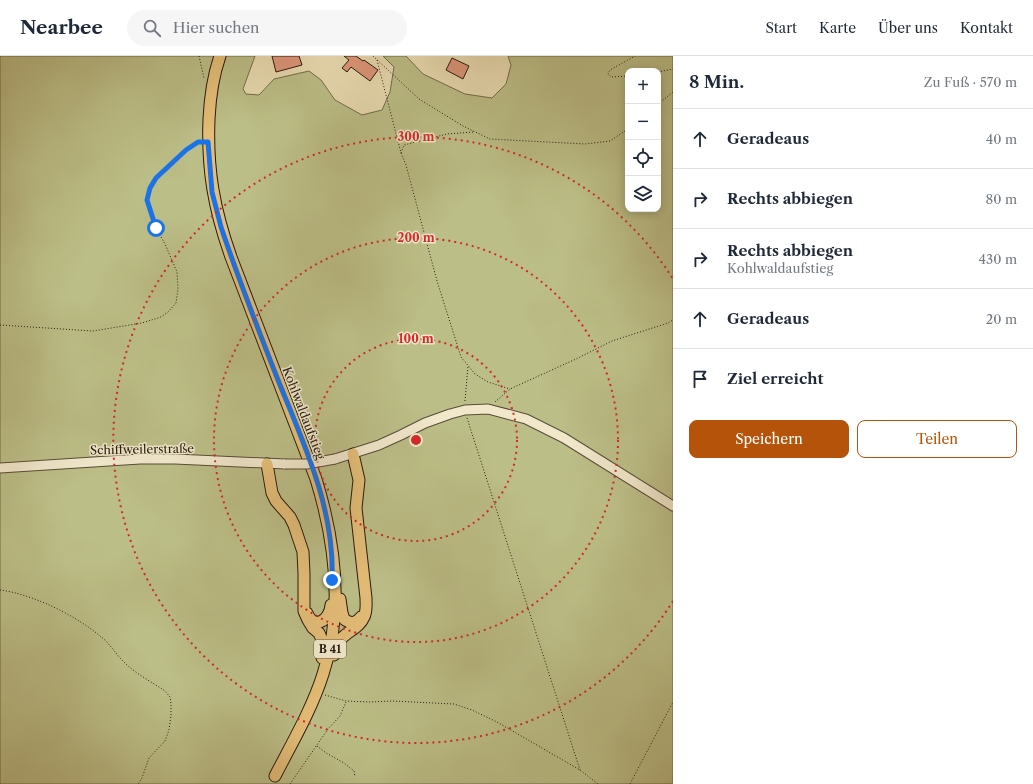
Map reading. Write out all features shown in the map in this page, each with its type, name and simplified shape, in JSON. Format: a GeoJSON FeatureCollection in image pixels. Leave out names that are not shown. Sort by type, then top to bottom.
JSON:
{"type":"FeatureCollection","features":[{"type":"Feature","properties":{"kind":"main road","name":"Kohlwaldaufstieg"},"geometry":{"type":"LineString","coordinates":[[220,56],[214,77],[210,101],[208,142],[212,192],[221,227],[311,466],[324,506],[329,528],[333,560],[334,609],[329,651],[323,674],[315,695],[272,780]]}},
{"type":"Feature","properties":{"kind":"main road"},"geometry":{"type":"LineString","coordinates":[[272,780],[285,760],[322,693],[338,643],[343,637],[359,625],[366,610],[356,508],[359,480],[352,454]]}},
{"type":"Feature","properties":{"kind":"main road"},"geometry":{"type":"LineString","coordinates":[[267,464],[272,493],[276,501],[290,517],[298,535],[303,552],[304,611],[308,620],[319,634],[322,640],[323,648],[322,660],[312,693],[297,732]]}},
{"type":"Feature","properties":{"kind":"main road"},"geometry":{"type":"LineString","coordinates":[[329,528],[337,560],[342,613],[344,619],[352,623],[358,621],[364,610],[366,598]]}},
{"type":"Feature","properties":{"kind":"main road"},"geometry":{"type":"LineString","coordinates":[[304,590],[305,602],[309,616],[314,621],[320,622],[325,620],[331,608],[333,560]]}},
{"type":"Feature","properties":{"kind":"street","name":"Schiffweilerstraße"},"geometry":{"type":"LineString","coordinates":[[0,468],[175,459],[267,464],[313,463],[352,454],[401,435],[425,422],[450,414],[464,410],[488,409],[526,419],[564,438],[673,506]]}},
{"type":"Feature","properties":{"kind":"path"},"geometry":{"type":"LineString","coordinates":[[373,56],[419,98],[474,132],[490,138],[586,144],[610,141],[625,131]]}},
{"type":"Feature","properties":{"kind":"path"},"geometry":{"type":"LineString","coordinates":[[625,76],[611,77],[608,74],[610,70],[635,56]]}},
{"type":"Feature","properties":{"kind":"path"},"geometry":{"type":"LineString","coordinates":[[377,60],[401,153],[406,165],[430,254],[461,357],[475,374],[488,382],[510,389]]}},
{"type":"Feature","properties":{"kind":"path"},"geometry":{"type":"LineString","coordinates":[[661,71],[673,68]]}},
{"type":"Feature","properties":{"kind":"path"},"geometry":{"type":"LineString","coordinates":[[661,102],[673,92]]}},
{"type":"Feature","properties":{"kind":"path"},"geometry":{"type":"LineString","coordinates":[[401,153],[404,145],[420,140],[447,134],[474,132]]}},
{"type":"Feature","properties":{"kind":"path"},"geometry":{"type":"LineString","coordinates":[[0,325],[93,331],[142,323],[161,317],[168,312],[176,303],[178,289],[176,272],[151,215],[147,200],[150,188],[156,178],[186,150],[198,142],[208,142]]}},
{"type":"Feature","properties":{"kind":"path"},"geometry":{"type":"LineString","coordinates":[[488,409],[510,389],[612,341],[668,323],[673,320]]}},
{"type":"Feature","properties":{"kind":"path"},"geometry":{"type":"LineString","coordinates":[[468,366],[464,410],[580,770]]}},
{"type":"Feature","properties":{"kind":"path"},"geometry":{"type":"LineString","coordinates":[[0,590],[12,592],[43,603],[85,624],[101,636],[125,664],[165,691],[170,697],[171,714],[167,736],[162,745],[149,758],[142,778],[138,784]]}},
{"type":"Feature","properties":{"kind":"path"},"geometry":{"type":"LineString","coordinates":[[322,693],[346,701],[392,701],[454,704],[472,710],[497,722],[580,770],[598,784]]}},
{"type":"Feature","properties":{"kind":"path"},"geometry":{"type":"LineString","coordinates":[[290,784],[317,745],[340,716],[346,701]]}},
{"type":"Feature","properties":{"kind":"path"},"geometry":{"type":"LineString","coordinates":[[630,784],[673,702]]}},
{"type":"Feature","properties":{"kind":"path"},"geometry":{"type":"LineString","coordinates":[[317,745],[326,753],[344,763],[354,771],[355,777]]}},
{"type":"Feature","properties":{"kind":"green space"},"geometry":{"type":"Polygon","coordinates":[[[0,56],[255,56],[243,89],[246,94],[259,95],[274,79],[309,71],[321,80],[335,100],[362,115],[382,110],[390,92],[394,67],[383,56],[406,56],[423,74],[465,94],[492,98],[506,84],[511,65],[508,56],[673,56],[673,784],[0,784],[0,56]]]}},
{"type":"Feature","properties":{"kind":"building"},"geometry":{"type":"Polygon","coordinates":[[[272,56],[299,56],[302,65],[276,72],[272,56]]]}},
{"type":"Feature","properties":{"kind":"building"},"geometry":{"type":"Polygon","coordinates":[[[344,56],[356,56],[378,70],[370,81],[351,67],[347,72],[342,68],[349,60],[344,56]]]}},
{"type":"Feature","properties":{"kind":"building"},"geometry":{"type":"Polygon","coordinates":[[[452,58],[469,66],[463,79],[446,70],[452,58]]]}},
{"type":"Feature","properties":{"kind":"route"},"geometry":{"type":"LineString","coordinates":[[156,228],[147,200],[150,188],[156,178],[170,167],[186,150],[198,142],[208,142],[212,192],[221,227],[231,257],[316,479],[324,506],[332,546],[332,580]]}}]}
